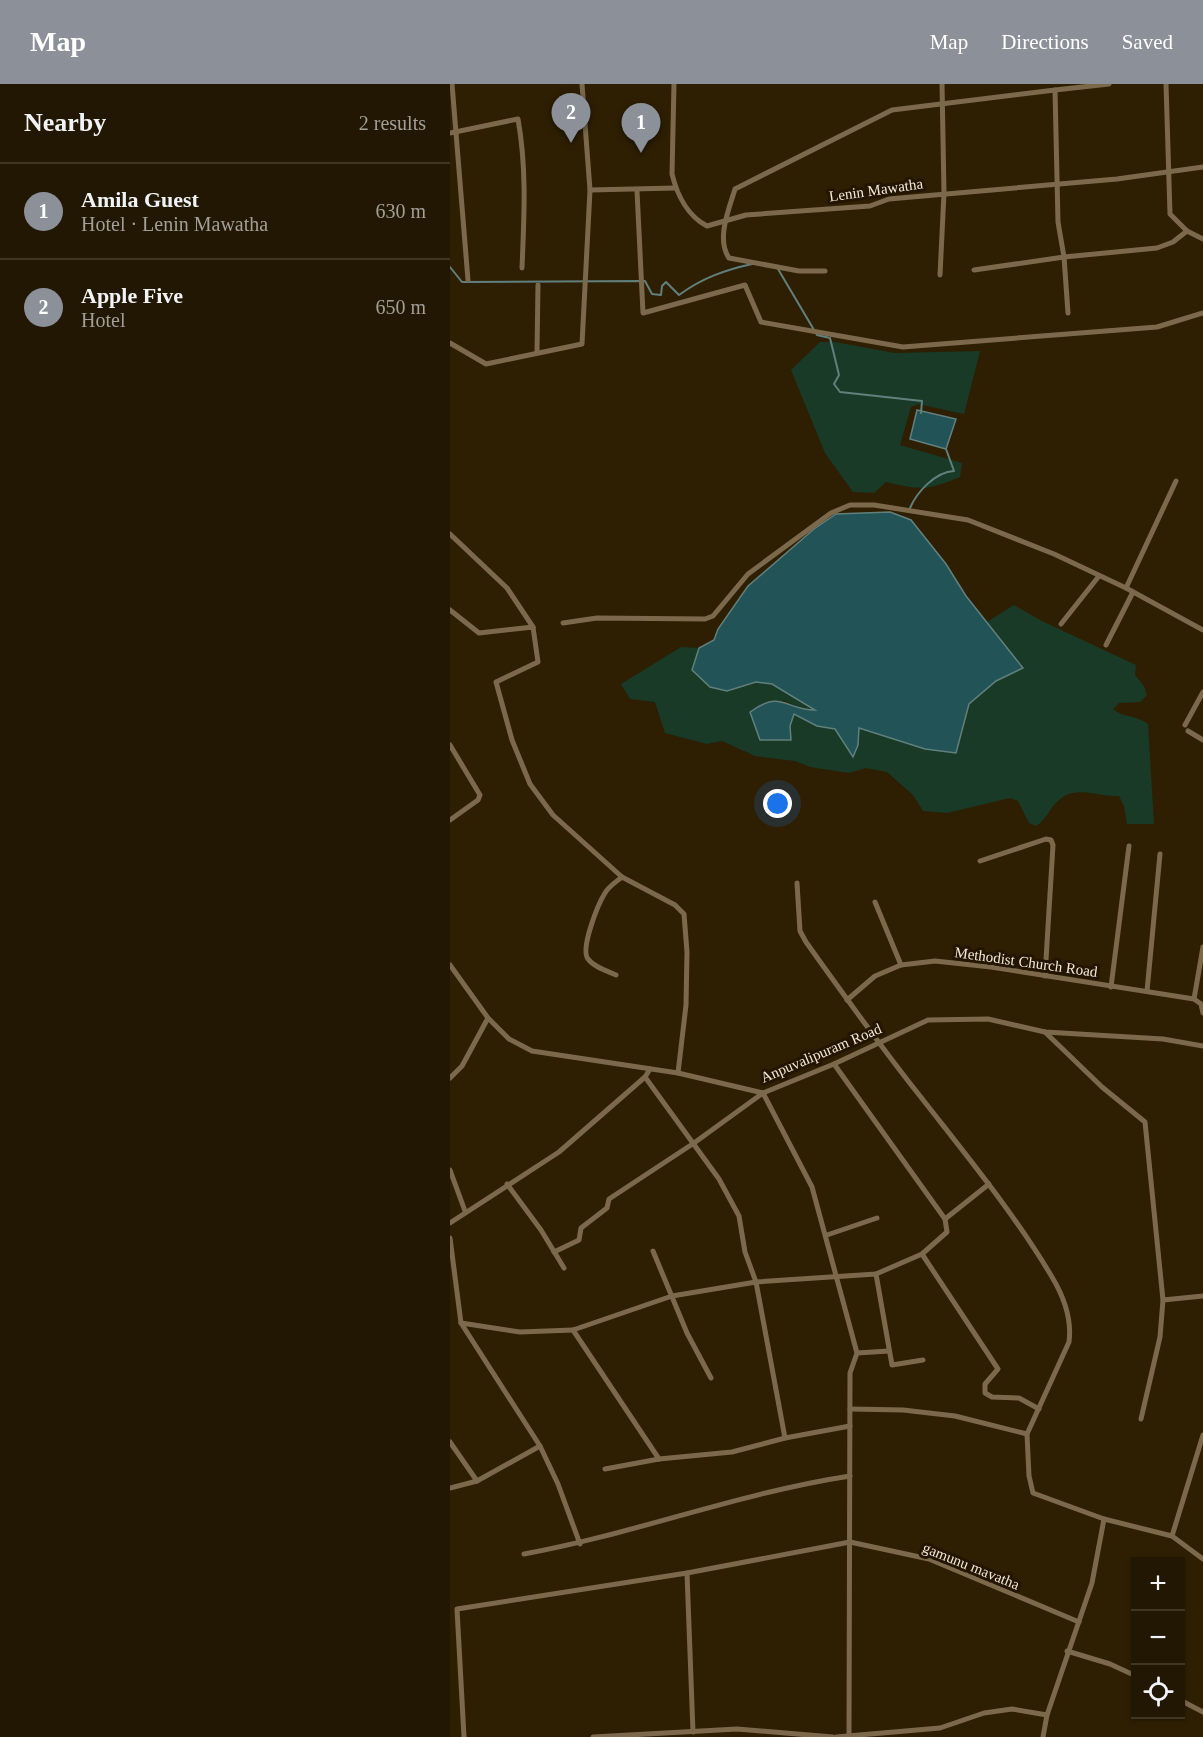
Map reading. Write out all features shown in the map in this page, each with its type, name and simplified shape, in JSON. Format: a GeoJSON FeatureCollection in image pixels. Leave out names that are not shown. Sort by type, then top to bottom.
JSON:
{"type":"FeatureCollection","features":[{"type":"Feature","properties":{"kind":"street"},"geometry":{"type":"LineString","coordinates":[[453,84],[468,280]]}},
{"type":"Feature","properties":{"kind":"street"},"geometry":{"type":"LineString","coordinates":[[450,343],[486,364],[582,344],[590,190],[582,84]]}},
{"type":"Feature","properties":{"kind":"street","name":"Lenin Mawatha"},"geometry":{"type":"LineString","coordinates":[[674,84],[672,174],[675,188],[697,220],[707,226],[746,215],[870,206],[889,199],[1203,168]]}},
{"type":"Feature","properties":{"kind":"street"},"geometry":{"type":"LineString","coordinates":[[940,275],[944,193],[942,84]]}},
{"type":"Feature","properties":{"kind":"street"},"geometry":{"type":"LineString","coordinates":[[825,271],[799,271],[729,258],[726,253],[724,222],[735,189],[892,110],[1109,84]]}},
{"type":"Feature","properties":{"kind":"street"},"geometry":{"type":"LineString","coordinates":[[1166,84],[1170,214],[1187,231],[1203,239]]}},
{"type":"Feature","properties":{"kind":"street"},"geometry":{"type":"LineString","coordinates":[[1055,90],[1058,222],[1064,257],[1068,313]]}},
{"type":"Feature","properties":{"kind":"street"},"geometry":{"type":"LineString","coordinates":[[450,133],[518,119],[523,148],[524,181],[522,268]]}},
{"type":"Feature","properties":{"kind":"street"},"geometry":{"type":"LineString","coordinates":[[590,190],[637,191],[675,188]]}},
{"type":"Feature","properties":{"kind":"street"},"geometry":{"type":"LineString","coordinates":[[637,191],[639,278],[643,314],[745,285],[761,322],[903,347],[1156,327],[1203,313]]}},
{"type":"Feature","properties":{"kind":"street"},"geometry":{"type":"LineString","coordinates":[[974,270],[1064,257],[1157,248],[1173,242],[1187,231]]}},
{"type":"Feature","properties":{"kind":"street"},"geometry":{"type":"LineString","coordinates":[[537,352],[538,285]]}},
{"type":"Feature","properties":{"kind":"street"},"geometry":{"type":"LineString","coordinates":[[1126,588],[1176,481]]}},
{"type":"Feature","properties":{"kind":"street"},"geometry":{"type":"LineString","coordinates":[[563,623],[597,618],[705,619],[713,616],[748,574],[831,513],[850,505],[874,506],[968,520],[1054,554],[1126,588],[1203,630]]}},
{"type":"Feature","properties":{"kind":"street"},"geometry":{"type":"LineString","coordinates":[[450,534],[507,588],[533,627],[538,662],[496,682],[512,740],[530,784],[553,815],[622,877],[675,905],[684,914],[687,952],[686,1005],[678,1073]]}},
{"type":"Feature","properties":{"kind":"street"},"geometry":{"type":"LineString","coordinates":[[1062,624],[1099,576]]}},
{"type":"Feature","properties":{"kind":"street"},"geometry":{"type":"LineString","coordinates":[[1106,645],[1133,592]]}},
{"type":"Feature","properties":{"kind":"street"},"geometry":{"type":"LineString","coordinates":[[450,610],[479,633],[533,627]]}},
{"type":"Feature","properties":{"kind":"street"},"geometry":{"type":"LineString","coordinates":[[1203,692],[1187,728],[1203,740]]}},
{"type":"Feature","properties":{"kind":"street"},"geometry":{"type":"LineString","coordinates":[[450,745],[480,795],[478,800],[450,820]]}},
{"type":"Feature","properties":{"kind":"street"},"geometry":{"type":"LineString","coordinates":[[980,861],[1046,839],[1051,840],[1053,845],[1045,976]]}},
{"type":"Feature","properties":{"kind":"street"},"geometry":{"type":"LineString","coordinates":[[1111,987],[1129,846]]}},
{"type":"Feature","properties":{"kind":"street"},"geometry":{"type":"LineString","coordinates":[[1147,991],[1160,854]]}},
{"type":"Feature","properties":{"kind":"street"},"geometry":{"type":"LineString","coordinates":[[616,975],[594,964],[587,958],[585,951],[592,922],[604,894],[622,877]]}},
{"type":"Feature","properties":{"kind":"street"},"geometry":{"type":"LineString","coordinates":[[797,883],[800,931],[878,1042],[989,1184],[1053,1278],[1071,1326],[1069,1342],[1027,1434],[1029,1476],[1033,1494],[1104,1519],[1172,1536],[1203,1559]]}},
{"type":"Feature","properties":{"kind":"street"},"geometry":{"type":"LineString","coordinates":[[875,902],[902,965]]}},
{"type":"Feature","properties":{"kind":"street"},"geometry":{"type":"LineString","coordinates":[[1203,947],[1194,999],[1201,1004],[1203,1013]]}},
{"type":"Feature","properties":{"kind":"street","name":"Methodist Church Road"},"geometry":{"type":"LineString","coordinates":[[847,1000],[875,976],[902,965],[935,961],[1194,999]]}},
{"type":"Feature","properties":{"kind":"street","name":"Anpuvalipuram Road"},"geometry":{"type":"LineString","coordinates":[[450,965],[488,1018],[509,1039],[532,1052],[678,1073],[763,1093],[834,1064],[928,1020],[945,1018],[988,1018],[1044,1032],[1163,1039],[1203,1046]]}},
{"type":"Feature","properties":{"kind":"street"},"geometry":{"type":"LineString","coordinates":[[450,1078],[462,1066],[488,1018]]}},
{"type":"Feature","properties":{"kind":"street"},"geometry":{"type":"LineString","coordinates":[[1044,1032],[1102,1088],[1145,1122],[1163,1300],[1160,1337],[1141,1419]]}},
{"type":"Feature","properties":{"kind":"street"},"geometry":{"type":"LineString","coordinates":[[461,1323],[520,1332],[573,1330],[672,1296],[756,1282],[876,1274],[922,1254],[947,1232],[945,1219],[834,1064]]}},
{"type":"Feature","properties":{"kind":"street"},"geometry":{"type":"LineString","coordinates":[[450,1223],[465,1211],[559,1152],[645,1077],[650,1069]]}},
{"type":"Feature","properties":{"kind":"street"},"geometry":{"type":"LineString","coordinates":[[645,1077],[719,1179],[739,1216],[745,1252],[756,1282],[785,1438]]}},
{"type":"Feature","properties":{"kind":"street"},"geometry":{"type":"LineString","coordinates":[[554,1252],[579,1240],[581,1228],[607,1208],[609,1199],[694,1143],[763,1093],[812,1187],[827,1235],[857,1353],[850,1372],[849,1734]]}},
{"type":"Feature","properties":{"kind":"street"},"geometry":{"type":"LineString","coordinates":[[450,1170],[465,1211]]}},
{"type":"Feature","properties":{"kind":"street"},"geometry":{"type":"LineString","coordinates":[[945,1219],[989,1184]]}},
{"type":"Feature","properties":{"kind":"street"},"geometry":{"type":"LineString","coordinates":[[507,1185],[564,1268]]}},
{"type":"Feature","properties":{"kind":"street"},"geometry":{"type":"LineString","coordinates":[[827,1235],[877,1218]]}},
{"type":"Feature","properties":{"kind":"street"},"geometry":{"type":"LineString","coordinates":[[450,1238],[461,1323],[540,1446],[558,1484],[580,1544]]}},
{"type":"Feature","properties":{"kind":"street"},"geometry":{"type":"LineString","coordinates":[[653,1251],[687,1333],[711,1378]]}},
{"type":"Feature","properties":{"kind":"street"},"geometry":{"type":"LineString","coordinates":[[922,1254],[998,1369],[985,1384],[985,1393],[992,1397],[1019,1398],[1039,1409]]}},
{"type":"Feature","properties":{"kind":"street"},"geometry":{"type":"LineString","coordinates":[[876,1274],[892,1365],[923,1360]]}},
{"type":"Feature","properties":{"kind":"street"},"geometry":{"type":"LineString","coordinates":[[1163,1300],[1203,1296]]}},
{"type":"Feature","properties":{"kind":"street"},"geometry":{"type":"LineString","coordinates":[[573,1330],[659,1459]]}},
{"type":"Feature","properties":{"kind":"street"},"geometry":{"type":"LineString","coordinates":[[857,1353],[889,1351]]}},
{"type":"Feature","properties":{"kind":"street"},"geometry":{"type":"LineString","coordinates":[[850,1409],[903,1410],[955,1416],[1027,1434]]}},
{"type":"Feature","properties":{"kind":"street"},"geometry":{"type":"LineString","coordinates":[[605,1468],[659,1459],[732,1452],[785,1438],[850,1426]]}},
{"type":"Feature","properties":{"kind":"street"},"geometry":{"type":"LineString","coordinates":[[1172,1536],[1203,1436]]}},
{"type":"Feature","properties":{"kind":"street"},"geometry":{"type":"LineString","coordinates":[[450,1442],[477,1481]]}},
{"type":"Feature","properties":{"kind":"street"},"geometry":{"type":"LineString","coordinates":[[450,1488],[477,1481],[540,1446]]}},
{"type":"Feature","properties":{"kind":"street"},"geometry":{"type":"LineString","coordinates":[[524,1554],[580,1544],[795,1484],[850,1476]]}},
{"type":"Feature","properties":{"kind":"street"},"geometry":{"type":"LineString","coordinates":[[1043,1737],[1047,1714],[1067,1651],[1092,1583],[1104,1519]]}},
{"type":"Feature","properties":{"kind":"street"},"geometry":{"type":"LineString","coordinates":[[450,1610],[687,1573],[850,1542]]}},
{"type":"Feature","properties":{"kind":"street","name":"gamunu mavatha"},"geometry":{"type":"LineString","coordinates":[[850,1542],[929,1559],[1079,1622]]}},
{"type":"Feature","properties":{"kind":"street"},"geometry":{"type":"LineString","coordinates":[[687,1573],[693,1732]]}},
{"type":"Feature","properties":{"kind":"street"},"geometry":{"type":"LineString","coordinates":[[457,1609],[464,1737]]}},
{"type":"Feature","properties":{"kind":"street"},"geometry":{"type":"LineString","coordinates":[[1067,1651],[1110,1664],[1131,1674]]}},
{"type":"Feature","properties":{"kind":"street"},"geometry":{"type":"LineString","coordinates":[[1185,1703],[1203,1712]]}},
{"type":"Feature","properties":{"kind":"street"},"geometry":{"type":"LineString","coordinates":[[593,1737],[737,1729],[835,1737],[940,1728],[984,1713],[1012,1709],[1047,1714]]}},
{"type":"Feature","properties":{"kind":"green space"},"geometry":{"type":"Polygon","coordinates":[[[820,342],[835,342],[895,353],[980,351],[964,414],[918,404],[911,407],[900,445],[962,463],[960,477],[931,487],[916,488],[886,482],[874,493],[853,492],[825,453],[791,370],[820,342]]]}},
{"type":"Feature","properties":{"kind":"green space"},"geometry":{"type":"Polygon","coordinates":[[[1014,605],[1042,621],[1136,665],[1135,675],[1144,686],[1147,695],[1140,702],[1119,703],[1113,709],[1148,724],[1154,824],[1127,824],[1124,806],[1119,796],[1087,792],[1065,796],[1036,826],[1029,823],[1018,801],[1010,798],[947,813],[923,811],[913,795],[887,772],[866,768],[849,773],[810,767],[795,761],[755,756],[722,741],[707,744],[665,733],[655,702],[630,699],[621,684],[681,647],[699,648],[692,670],[747,686],[765,683],[783,690],[818,711],[800,708],[783,700],[790,726],[793,714],[817,726],[835,728],[853,757],[858,745],[858,728],[956,753],[969,704],[996,681],[1023,668],[987,622],[1014,605]]]}},
{"type":"Feature","properties":{"kind":"water"},"geometry":{"type":"Polygon","coordinates":[[[917,410],[956,419],[946,449],[910,439],[917,410]]]}},
{"type":"Feature","properties":{"kind":"water"},"geometry":{"type":"Polygon","coordinates":[[[890,512],[911,520],[946,564],[966,596],[1023,668],[996,681],[969,704],[956,753],[925,749],[859,728],[858,745],[853,757],[835,729],[817,726],[794,714],[790,726],[791,740],[760,740],[750,712],[761,705],[777,701],[815,710],[772,684],[756,682],[727,691],[710,687],[692,670],[699,648],[714,640],[718,629],[748,586],[814,529],[836,514],[890,512]]]}},
{"type":"Feature","properties":{"kind":"waterway"},"geometry":{"type":"LineString","coordinates":[[450,267],[462,282],[645,281],[652,294],[661,295],[662,286],[666,282],[679,295],[714,275],[752,264]]}},
{"type":"Feature","properties":{"kind":"waterway"},"geometry":{"type":"LineString","coordinates":[[778,269],[817,335],[830,338],[839,375],[834,384],[840,392],[922,401],[921,413]]}},
{"type":"Feature","properties":{"kind":"waterway"},"geometry":{"type":"LineString","coordinates":[[910,508],[928,484],[940,475],[954,471],[946,449]]}},
{"type":"Feature","properties":{"kind":"place","name":"Apple Five"},"geometry":{"type":"Point","coordinates":[571,143]}},
{"type":"Feature","properties":{"kind":"place","name":"Amila Guest"},"geometry":{"type":"Point","coordinates":[641,153]}}]}
